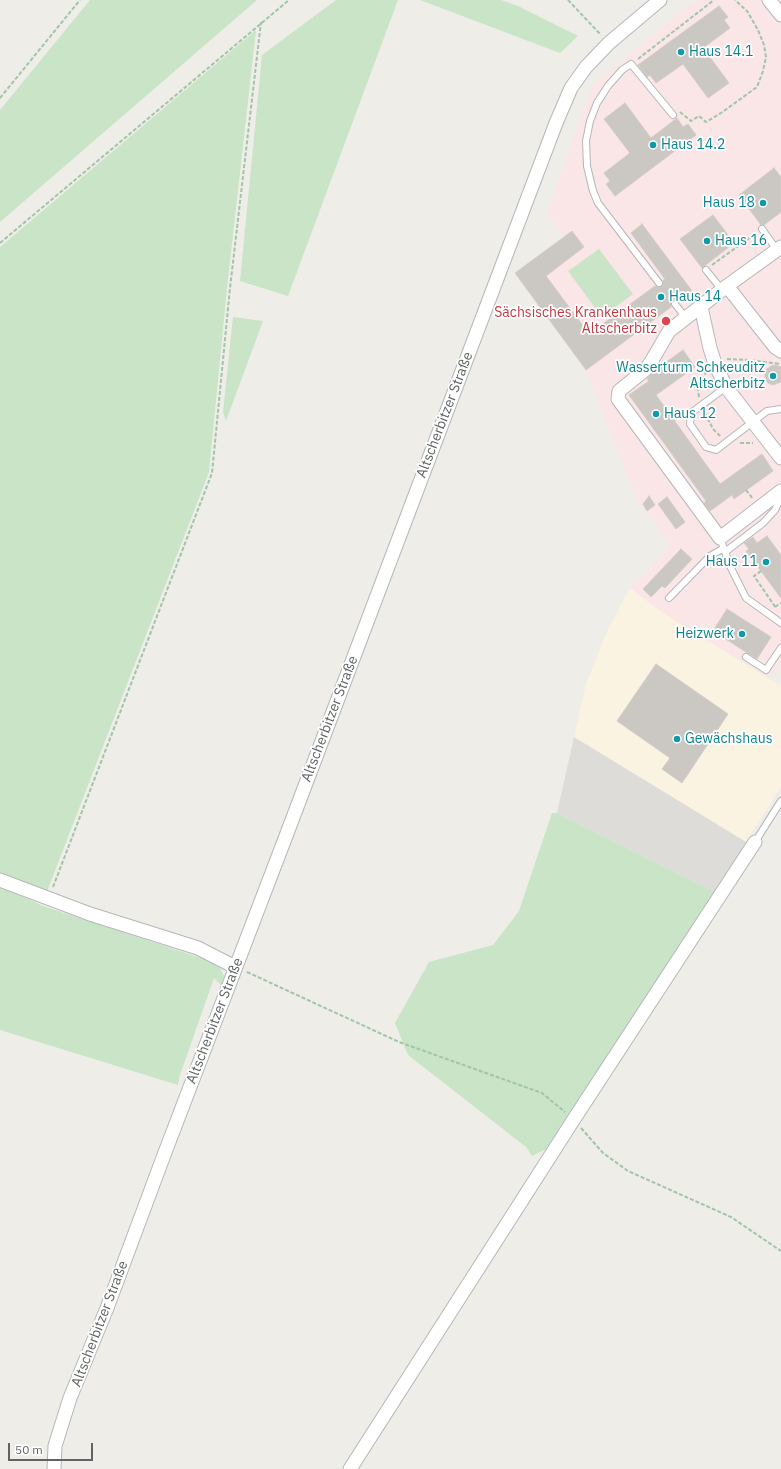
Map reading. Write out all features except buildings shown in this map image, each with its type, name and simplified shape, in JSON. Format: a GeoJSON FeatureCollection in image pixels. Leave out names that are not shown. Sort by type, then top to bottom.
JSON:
{"type":"FeatureCollection","features":[{"type":"Feature","properties":{"kind":"street","name":"Altscherbitzer Straße"},"geometry":{"type":"LineString","coordinates":[[54,1469],[55,1446],[70,1398],[107,1308],[556,123],[571,88],[586,67],[609,44],[660,0]]}},
{"type":"Feature","properties":{"kind":"street"},"geometry":{"type":"LineString","coordinates":[[769,0],[781,15]]}},
{"type":"Feature","properties":{"kind":"street"},"geometry":{"type":"LineString","coordinates":[[779,249],[724,288],[669,331],[651,362],[645,370],[619,391],[618,399],[723,546],[781,491]]}},
{"type":"Feature","properties":{"kind":"street"},"geometry":{"type":"LineString","coordinates":[[724,288],[775,347],[781,351]]}},
{"type":"Feature","properties":{"kind":"street"},"geometry":{"type":"LineString","coordinates":[[701,307],[715,364],[726,386],[778,454]]}},
{"type":"Feature","properties":{"kind":"street"},"geometry":{"type":"LineString","coordinates":[[350,1469],[574,1119],[755,842]]}},
{"type":"Feature","properties":{"kind":"street"},"geometry":{"type":"LineString","coordinates":[[0,880],[90,914],[198,948],[235,967]]}},
{"type":"Feature","properties":{"kind":"lane"},"geometry":{"type":"LineString","coordinates":[[659,283],[598,203],[593,191],[587,166],[586,141],[590,121],[608,86],[622,70],[631,64],[673,115]]}},
{"type":"Feature","properties":{"kind":"lane"},"geometry":{"type":"LineString","coordinates":[[762,229],[779,249]]}},
{"type":"Feature","properties":{"kind":"lane"},"geometry":{"type":"LineString","coordinates":[[706,270],[724,288]]}},
{"type":"Feature","properties":{"kind":"lane"},"geometry":{"type":"LineString","coordinates":[[675,304],[686,318]]}},
{"type":"Feature","properties":{"kind":"lane"},"geometry":{"type":"LineString","coordinates":[[726,386],[691,414],[690,424],[706,446],[716,450],[767,411],[781,410]]}},
{"type":"Feature","properties":{"kind":"lane"},"geometry":{"type":"LineString","coordinates":[[775,510],[781,497]]}},
{"type":"Feature","properties":{"kind":"lane"},"geometry":{"type":"LineString","coordinates":[[669,598],[710,556],[723,546],[763,523],[775,510],[781,506]]}},
{"type":"Feature","properties":{"kind":"lane"},"geometry":{"type":"LineString","coordinates":[[723,546],[730,568],[746,598],[781,623]]}},
{"type":"Feature","properties":{"kind":"lane"},"geometry":{"type":"LineString","coordinates":[[746,658],[766,670],[781,648]]}},
{"type":"Feature","properties":{"kind":"lane"},"geometry":{"type":"LineString","coordinates":[[755,842],[781,801]]}},
{"type":"Feature","properties":{"kind":"path"},"geometry":{"type":"LineString","coordinates":[[0,98],[80,0]]}},
{"type":"Feature","properties":{"kind":"path"},"geometry":{"type":"LineString","coordinates":[[0,243],[288,0]]}},
{"type":"Feature","properties":{"kind":"path"},"geometry":{"type":"LineString","coordinates":[[568,0],[609,44]]}},
{"type":"Feature","properties":{"kind":"path"},"geometry":{"type":"LineString","coordinates":[[631,64],[714,0]]}},
{"type":"Feature","properties":{"kind":"path"},"geometry":{"type":"LineString","coordinates":[[673,115],[680,111],[691,121],[699,116],[706,122],[721,114],[758,87],[766,57],[764,45],[751,17],[735,0]]}},
{"type":"Feature","properties":{"kind":"path"},"geometry":{"type":"LineString","coordinates":[[47,898],[54,884],[212,472],[230,288],[261,22]]}},
{"type":"Feature","properties":{"kind":"path"},"geometry":{"type":"LineString","coordinates":[[706,270],[762,229]]}},
{"type":"Feature","properties":{"kind":"path"},"geometry":{"type":"LineString","coordinates":[[713,429],[719,436],[727,441],[735,443],[758,443],[778,454]]}},
{"type":"Feature","properties":{"kind":"path"},"geometry":{"type":"LineString","coordinates":[[761,570],[754,576],[778,611]]}},
{"type":"Feature","properties":{"kind":"path"},"geometry":{"type":"LineString","coordinates":[[775,607],[781,603]]}},
{"type":"Feature","properties":{"kind":"path"},"geometry":{"type":"LineString","coordinates":[[235,967],[399,1042],[542,1093],[574,1119],[603,1153],[628,1171],[731,1217],[781,1250]]}},
{"type":"Feature","properties":{"kind":"shaded area","name":"Sächsisches Krankenhaus Altscherbitz"},"geometry":{"type":"Polygon","coordinates":[[[699,0],[778,0],[781,3],[781,663],[769,678],[663,613],[630,588],[670,546],[636,498],[586,370],[515,273],[564,237],[547,213],[592,86],[681,11],[699,0]]]}},
{"type":"Feature","properties":{"kind":"shaded area"},"geometry":{"type":"Polygon","coordinates":[[[630,588],[663,613],[781,686],[781,786],[746,842],[574,737],[586,684],[608,629],[630,588]]]}},
{"type":"Feature","properties":{"kind":"shaded area"},"geometry":{"type":"Polygon","coordinates":[[[574,737],[746,842],[715,892],[557,813],[574,737]]]}},
{"type":"Feature","properties":{"kind":"green space"},"geometry":{"type":"Polygon","coordinates":[[[90,0],[257,0],[0,222],[0,110],[90,0]]]}},
{"type":"Feature","properties":{"kind":"green space"},"geometry":{"type":"Polygon","coordinates":[[[336,0],[398,0],[288,296],[240,281],[262,55],[336,0]]]}},
{"type":"Feature","properties":{"kind":"green space"},"geometry":{"type":"Polygon","coordinates":[[[420,0],[501,0],[518,6],[578,36],[560,53],[420,0]]]}},
{"type":"Feature","properties":{"kind":"green space"},"geometry":{"type":"Polygon","coordinates":[[[256,30],[227,288],[209,472],[46,894],[0,877],[0,247],[256,30]]]}},
{"type":"Feature","properties":{"kind":"green space"},"geometry":{"type":"Polygon","coordinates":[[[599,249],[633,294],[602,317],[568,271],[599,249]]]}},
{"type":"Feature","properties":{"kind":"green space"},"geometry":{"type":"Polygon","coordinates":[[[233,317],[263,321],[226,421],[223,412],[233,317]]]}},
{"type":"Feature","properties":{"kind":"green space"},"geometry":{"type":"Polygon","coordinates":[[[552,813],[557,813],[715,892],[546,1149],[532,1156],[526,1147],[408,1055],[395,1023],[429,962],[493,945],[519,911],[552,813]]]}},
{"type":"Feature","properties":{"kind":"green space"},"geometry":{"type":"Polygon","coordinates":[[[0,886],[43,906],[207,960],[220,968],[224,976],[223,987],[214,978],[179,1078],[178,1085],[0,1030],[0,886]]]}},
{"type":"Feature","properties":{"kind":"place","name":"Haus 14.1"},"geometry":{"type":"Point","coordinates":[681,52]}},
{"type":"Feature","properties":{"kind":"place","name":"Haus 14.2"},"geometry":{"type":"Point","coordinates":[653,145]}},
{"type":"Feature","properties":{"kind":"place","name":"Haus 18"},"geometry":{"type":"Point","coordinates":[763,203]}},
{"type":"Feature","properties":{"kind":"place","name":"Haus 16"},"geometry":{"type":"Point","coordinates":[707,241]}},
{"type":"Feature","properties":{"kind":"place","name":"Haus 14"},"geometry":{"type":"Point","coordinates":[661,297]}},
{"type":"Feature","properties":{"kind":"place","name":"Sächsisches Krankenhaus Altscherbitz"},"geometry":{"type":"Point","coordinates":[666,321]}},
{"type":"Feature","properties":{"kind":"place","name":"Wasserturm Schkeuditz Altscherbitz"},"geometry":{"type":"Point","coordinates":[773,376]}},
{"type":"Feature","properties":{"kind":"place","name":"Haus 12"},"geometry":{"type":"Point","coordinates":[656,414]}},
{"type":"Feature","properties":{"kind":"place","name":"Haus 11"},"geometry":{"type":"Point","coordinates":[766,562]}},
{"type":"Feature","properties":{"kind":"place","name":"Heizwerk"},"geometry":{"type":"Point","coordinates":[742,634]}},
{"type":"Feature","properties":{"kind":"place","name":"Gewächshaus"},"geometry":{"type":"Point","coordinates":[677,739]}}]}
